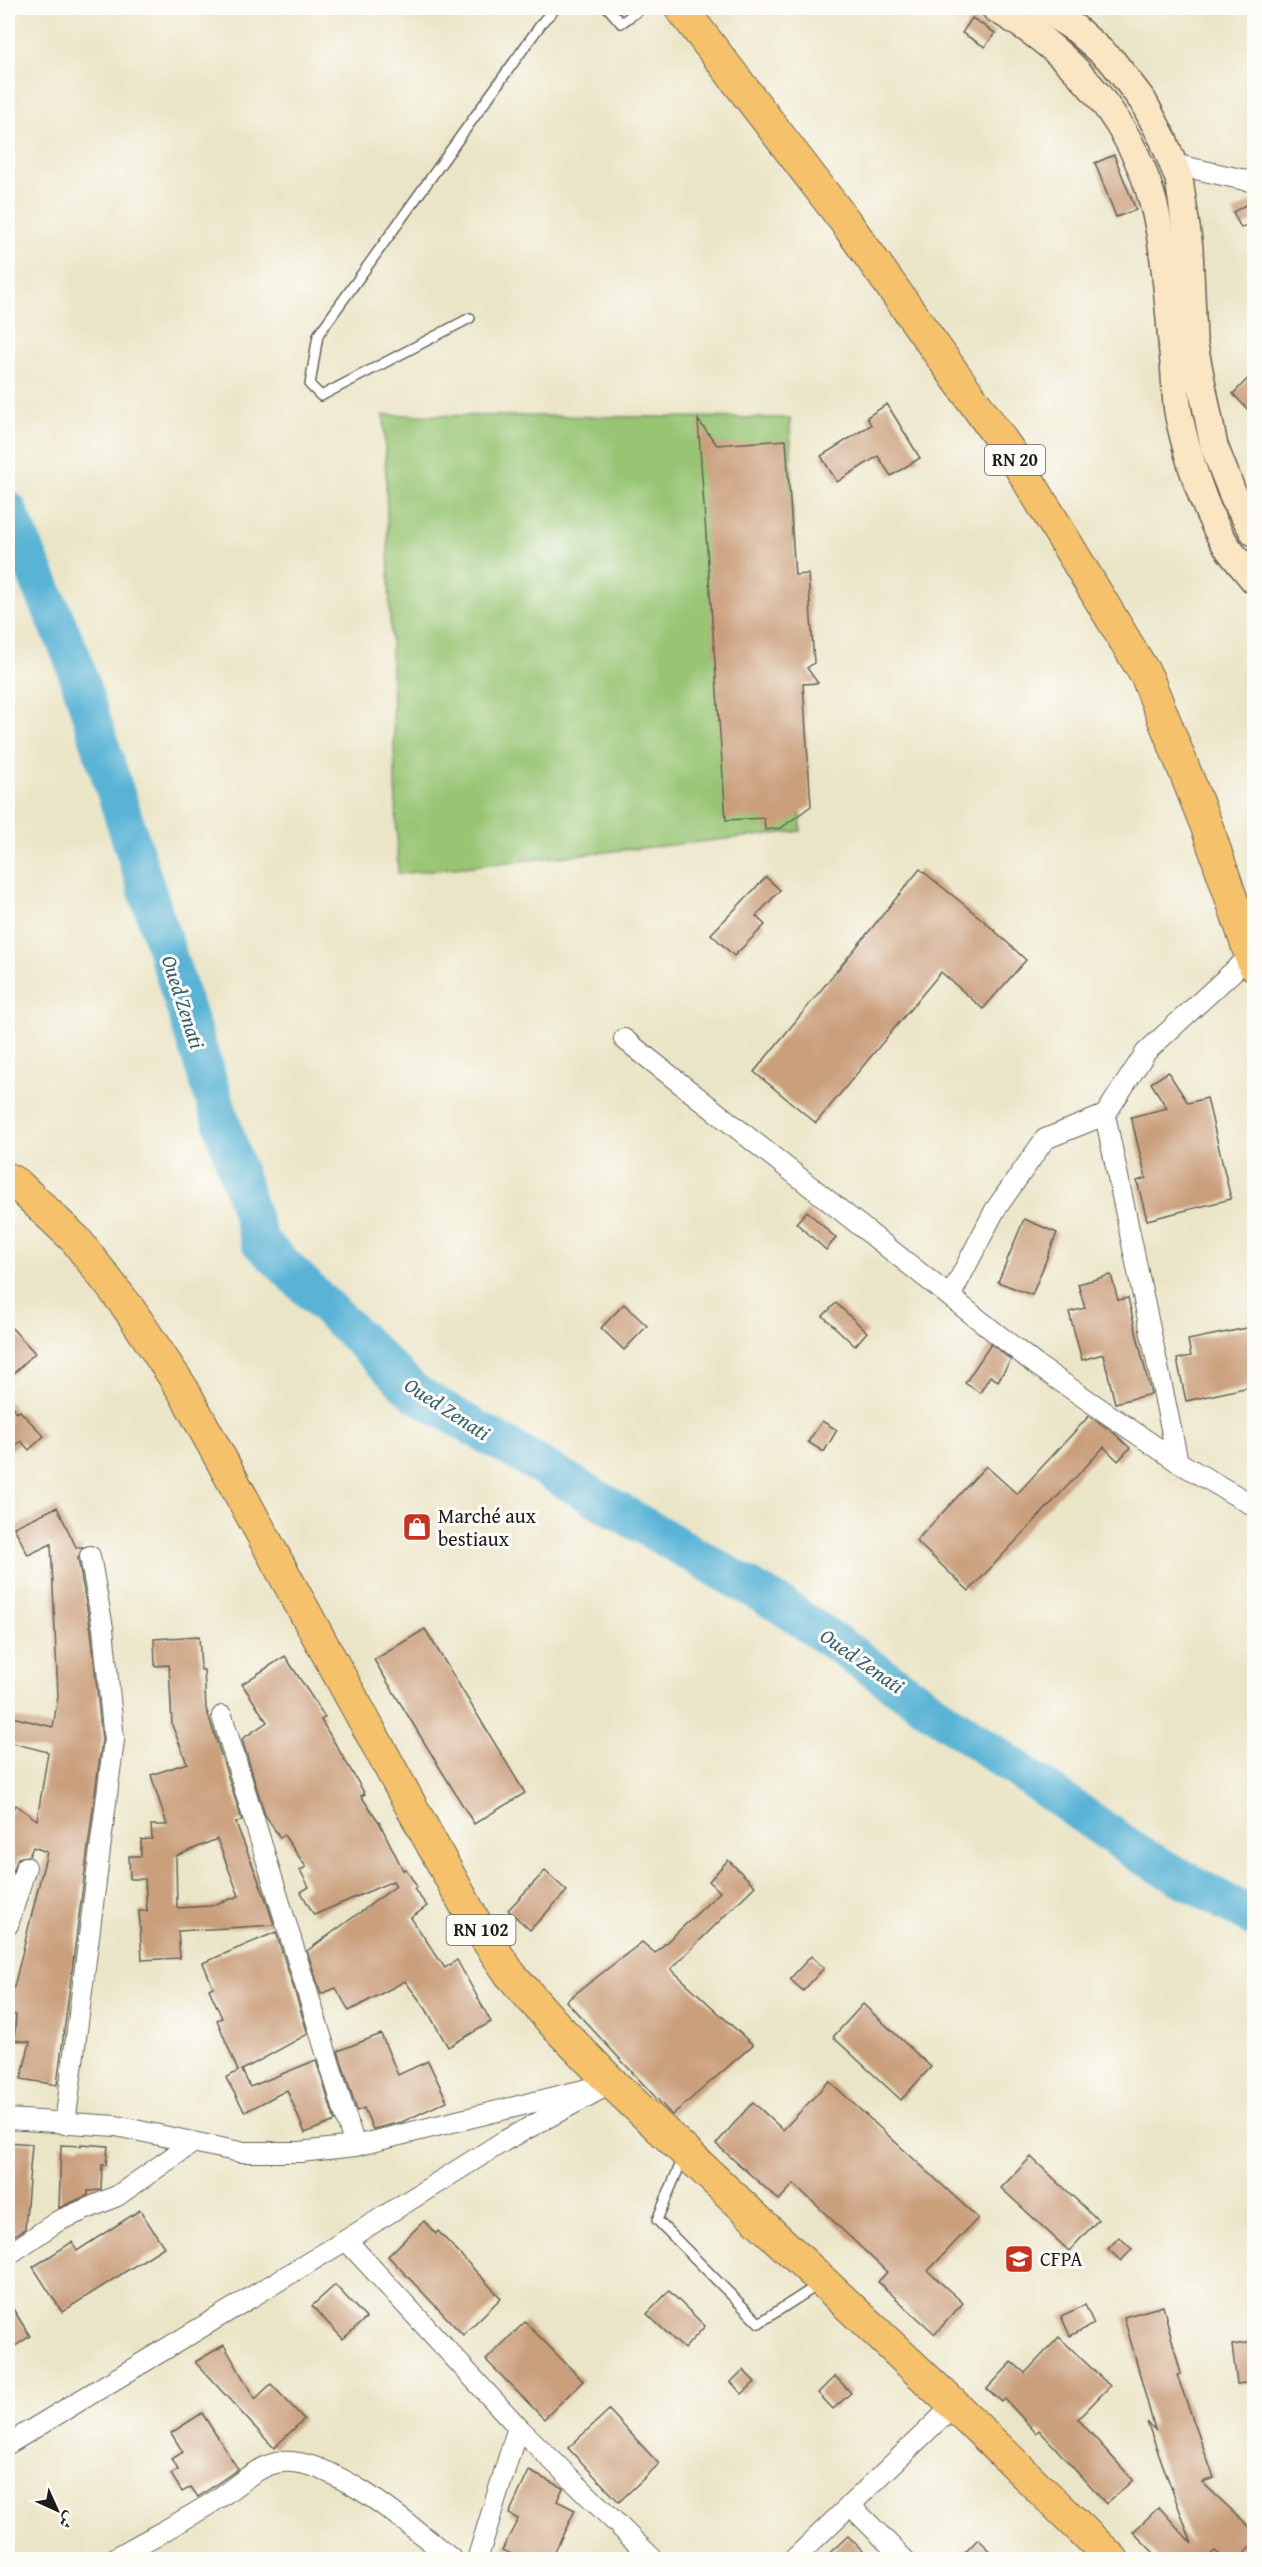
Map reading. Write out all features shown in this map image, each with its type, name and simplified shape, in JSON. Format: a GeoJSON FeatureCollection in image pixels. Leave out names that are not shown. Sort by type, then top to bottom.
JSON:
{"type":"FeatureCollection","features":[{"type":"Feature","properties":{"kind":"main road","name":"RN 20"},"geometry":{"type":"LineString","coordinates":[[681,8],[848,224],[1019,465],[1147,677],[1207,827],[1253,960]]}},
{"type":"Feature","properties":{"kind":"main road"},"geometry":{"type":"LineString","coordinates":[[995,8],[1024,24],[1061,53],[1101,98],[1128,138],[1142,171],[1156,217],[1167,290],[1179,416],[1197,483],[1225,543],[1254,580]]}},
{"type":"Feature","properties":{"kind":"main road"},"geometry":{"type":"LineString","coordinates":[[1043,8],[1069,18],[1113,62],[1143,101],[1173,164],[1179,179],[1189,248],[1193,340],[1214,446],[1254,532]]}},
{"type":"Feature","properties":{"kind":"main road","name":"RN 102"},"geometry":{"type":"LineString","coordinates":[[8,1179],[18,1185],[76,1240],[129,1309],[183,1390],[473,1919],[510,1974],[556,2026],[612,2083],[954,2405],[1113,2559]]}},
{"type":"Feature","properties":{"kind":"street"},"geometry":{"type":"LineString","coordinates":[[1173,164],[1254,182]]}},
{"type":"Feature","properties":{"kind":"street"},"geometry":{"type":"LineString","coordinates":[[950,1297],[995,1209],[1045,1138],[1105,1115],[1146,1052],[1253,960]]}},
{"type":"Feature","properties":{"kind":"street"},"geometry":{"type":"LineString","coordinates":[[624,1039],[1035,1364],[1178,1462],[1254,1506]]}},
{"type":"Feature","properties":{"kind":"street"},"geometry":{"type":"LineString","coordinates":[[1105,1115],[1178,1462]]}},
{"type":"Feature","properties":{"kind":"street"},"geometry":{"type":"LineString","coordinates":[[65,2124],[114,1740],[104,1628],[90,1556]]}},
{"type":"Feature","properties":{"kind":"street"},"geometry":{"type":"LineString","coordinates":[[222,1716],[355,2146]]}},
{"type":"Feature","properties":{"kind":"street"},"geometry":{"type":"LineString","coordinates":[[8,1925],[26,1868]]}},
{"type":"Feature","properties":{"kind":"street"},"geometry":{"type":"LineString","coordinates":[[8,2119],[116,2126],[191,2144],[240,2152],[300,2152],[355,2146],[612,2083]]}},
{"type":"Feature","properties":{"kind":"street"},"geometry":{"type":"LineString","coordinates":[[8,2444],[346,2240],[504,2140],[612,2083]]}},
{"type":"Feature","properties":{"kind":"street"},"geometry":{"type":"LineString","coordinates":[[8,2255],[57,2221],[117,2196],[191,2144]]}},
{"type":"Feature","properties":{"kind":"street"},"geometry":{"type":"LineString","coordinates":[[346,2240],[518,2427],[654,2559]]}},
{"type":"Feature","properties":{"kind":"street"},"geometry":{"type":"LineString","coordinates":[[793,2559],[954,2405]]}},
{"type":"Feature","properties":{"kind":"street"},"geometry":{"type":"LineString","coordinates":[[477,2559],[518,2427]]}},
{"type":"Feature","properties":{"kind":"street"},"geometry":{"type":"LineString","coordinates":[[112,2559],[218,2499],[257,2472],[281,2462],[309,2466],[345,2480],[394,2513],[453,2559]]}},
{"type":"Feature","properties":{"kind":"street"},"geometry":{"type":"LineString","coordinates":[[850,2505],[905,2559]]}},
{"type":"Feature","properties":{"kind":"lane"},"geometry":{"type":"LineString","coordinates":[[470,318],[321,396],[310,385],[318,335],[543,20],[556,8]]}},
{"type":"Feature","properties":{"kind":"lane"},"geometry":{"type":"LineString","coordinates":[[608,8],[621,23],[642,8]]}},
{"type":"Feature","properties":{"kind":"lane"},"geometry":{"type":"LineString","coordinates":[[685,2153],[657,2220],[759,2323],[823,2282]]}},
{"type":"Feature","properties":{"kind":"green space"},"geometry":{"type":"Polygon","coordinates":[[[384,415],[790,418],[801,831],[398,874],[384,415]]]}},
{"type":"Feature","properties":{"kind":"building"},"geometry":{"type":"Polygon","coordinates":[[[972,18],[995,33],[985,47],[962,33],[972,18]]]}},
{"type":"Feature","properties":{"kind":"building"},"geometry":{"type":"Polygon","coordinates":[[[1114,155],[1136,210],[1116,217],[1095,163],[1114,155]]]}},
{"type":"Feature","properties":{"kind":"building"},"geometry":{"type":"Polygon","coordinates":[[[1254,200],[1254,221],[1241,228],[1233,212],[1254,200]]]}},
{"type":"Feature","properties":{"kind":"building"},"geometry":{"type":"Polygon","coordinates":[[[1254,372],[1254,416],[1233,394],[1254,372]]]}},
{"type":"Feature","properties":{"kind":"building"},"geometry":{"type":"Polygon","coordinates":[[[887,404],[920,458],[891,476],[878,456],[837,482],[821,456],[871,425],[867,417],[887,404]]]}},
{"type":"Feature","properties":{"kind":"building"},"geometry":{"type":"Polygon","coordinates":[[[698,420],[717,445],[786,440],[795,575],[808,574],[814,663],[807,668],[818,683],[803,684],[811,806],[781,828],[765,830],[764,818],[726,820],[698,420]]]}},
{"type":"Feature","properties":{"kind":"building"},"geometry":{"type":"Polygon","coordinates":[[[920,869],[983,920],[1026,960],[983,1009],[941,972],[816,1123],[754,1072],[920,869]]]}},
{"type":"Feature","properties":{"kind":"building"},"geometry":{"type":"Polygon","coordinates":[[[766,877],[780,890],[756,916],[765,925],[734,956],[711,934],[766,877]]]}},
{"type":"Feature","properties":{"kind":"building"},"geometry":{"type":"Polygon","coordinates":[[[1168,1072],[1188,1103],[1207,1098],[1231,1199],[1147,1220],[1137,1181],[1146,1178],[1131,1117],[1167,1108],[1151,1083],[1168,1072]]]}},
{"type":"Feature","properties":{"kind":"building"},"geometry":{"type":"Polygon","coordinates":[[[807,1211],[836,1238],[826,1250],[796,1223],[807,1211]]]}},
{"type":"Feature","properties":{"kind":"building"},"geometry":{"type":"Polygon","coordinates":[[[1024,1219],[1057,1233],[1032,1295],[998,1282],[1024,1219]]]}},
{"type":"Feature","properties":{"kind":"building"},"geometry":{"type":"Polygon","coordinates":[[[1111,1275],[1118,1300],[1128,1298],[1151,1394],[1115,1403],[1103,1354],[1082,1360],[1069,1312],[1085,1308],[1078,1284],[1111,1275]]]}},
{"type":"Feature","properties":{"kind":"building"},"geometry":{"type":"Polygon","coordinates":[[[836,1303],[867,1332],[855,1346],[823,1316],[836,1303]]]}},
{"type":"Feature","properties":{"kind":"building"},"geometry":{"type":"Polygon","coordinates":[[[624,1304],[647,1326],[624,1350],[601,1328],[624,1304]]]}},
{"type":"Feature","properties":{"kind":"building"},"geometry":{"type":"Polygon","coordinates":[[[8,1324],[35,1353],[8,1379],[8,1324]]]}},
{"type":"Feature","properties":{"kind":"building"},"geometry":{"type":"Polygon","coordinates":[[[1252,1327],[1254,1386],[1186,1401],[1177,1359],[1191,1356],[1188,1340],[1252,1327]]]}},
{"type":"Feature","properties":{"kind":"building"},"geometry":{"type":"Polygon","coordinates":[[[991,1344],[1011,1360],[998,1381],[990,1376],[980,1393],[965,1383],[991,1344]]]}},
{"type":"Feature","properties":{"kind":"building"},"geometry":{"type":"Polygon","coordinates":[[[8,1400],[17,1413],[20,1411],[44,1436],[29,1450],[21,1441],[8,1453],[8,1400]]]}},
{"type":"Feature","properties":{"kind":"building"},"geometry":{"type":"Polygon","coordinates":[[[1089,1416],[1114,1433],[1130,1448],[1118,1461],[1104,1447],[969,1591],[916,1541],[986,1466],[1017,1494],[1089,1416]]]}},
{"type":"Feature","properties":{"kind":"building"},"geometry":{"type":"Polygon","coordinates":[[[822,1421],[837,1430],[824,1452],[808,1442],[822,1421]]]}},
{"type":"Feature","properties":{"kind":"building"},"geometry":{"type":"Polygon","coordinates":[[[57,1507],[76,1547],[83,1547],[78,1558],[91,1630],[102,1740],[57,2085],[21,2079],[30,2042],[14,2040],[16,2015],[8,2013],[8,1989],[13,1991],[47,1852],[33,1847],[29,1856],[18,1858],[8,1886],[8,1817],[16,1805],[37,1820],[48,1752],[8,1742],[8,1716],[53,1727],[58,1696],[51,1544],[28,1555],[14,1527],[57,1507]]]}},
{"type":"Feature","properties":{"kind":"building"},"geometry":{"type":"Polygon","coordinates":[[[425,1629],[525,1793],[474,1824],[374,1660],[425,1629]]]}},
{"type":"Feature","properties":{"kind":"building"},"geometry":{"type":"Polygon","coordinates":[[[199,1636],[206,1708],[242,1820],[236,1823],[274,1925],[178,1931],[180,1958],[142,1960],[139,1911],[147,1911],[145,1879],[130,1879],[129,1856],[141,1856],[141,1840],[152,1839],[151,1825],[167,1825],[151,1775],[187,1763],[172,1725],[169,1665],[155,1666],[154,1639],[199,1636]],[[217,1839],[176,1856],[177,1908],[210,1906],[239,1896],[217,1839]]]}},
{"type":"Feature","properties":{"kind":"building"},"geometry":{"type":"Polygon","coordinates":[[[285,1656],[325,1717],[321,1720],[365,1794],[361,1796],[379,1822],[403,1870],[406,1869],[417,1887],[414,1889],[427,1906],[411,1918],[445,1968],[457,1960],[491,2022],[448,2047],[426,2009],[405,1981],[349,2011],[336,1988],[321,1994],[307,1951],[396,1886],[393,1881],[314,1915],[301,1892],[309,1887],[300,1870],[306,1867],[284,1835],[280,1838],[265,1815],[242,1739],[267,1722],[242,1684],[285,1656]]]}},
{"type":"Feature","properties":{"kind":"building"},"geometry":{"type":"Polygon","coordinates":[[[728,1860],[755,1886],[671,1969],[753,2045],[672,2115],[566,2001],[642,1942],[655,1953],[720,1892],[709,1881],[728,1860]]]}},
{"type":"Feature","properties":{"kind":"building"},"geometry":{"type":"Polygon","coordinates":[[[545,1871],[567,1891],[530,1930],[508,1910],[545,1871]]]}},
{"type":"Feature","properties":{"kind":"building"},"geometry":{"type":"Polygon","coordinates":[[[276,1932],[308,2034],[242,2070],[250,2087],[316,2060],[335,2121],[305,2133],[287,2090],[245,2112],[226,2078],[238,2071],[217,2020],[222,2018],[209,1989],[213,1987],[203,1963],[276,1932]]]}},
{"type":"Feature","properties":{"kind":"building"},"geometry":{"type":"Polygon","coordinates":[[[811,1956],[824,1968],[803,1991],[790,1979],[811,1956]]]}},
{"type":"Feature","properties":{"kind":"building"},"geometry":{"type":"Polygon","coordinates":[[[863,2004],[931,2067],[901,2100],[833,2037],[863,2004]]]}},
{"type":"Feature","properties":{"kind":"building"},"geometry":{"type":"Polygon","coordinates":[[[381,2034],[398,2075],[428,2061],[447,2101],[402,2122],[373,2129],[364,2108],[357,2111],[338,2051],[381,2034]]]}},
{"type":"Feature","properties":{"kind":"building"},"geometry":{"type":"Polygon","coordinates":[[[829,2081],[978,2218],[928,2271],[963,2303],[935,2334],[878,2282],[887,2272],[794,2184],[779,2200],[716,2144],[753,2102],[783,2130],[829,2081]]]}},
{"type":"Feature","properties":{"kind":"building"},"geometry":{"type":"Polygon","coordinates":[[[8,2142],[32,2144],[25,2229],[12,2237],[8,2237],[8,2142]]]}},
{"type":"Feature","properties":{"kind":"building"},"geometry":{"type":"Polygon","coordinates":[[[81,2144],[108,2146],[106,2165],[102,2165],[101,2190],[88,2191],[88,2195],[59,2208],[61,2145],[81,2146],[81,2144]]]}},
{"type":"Feature","properties":{"kind":"building"},"geometry":{"type":"Polygon","coordinates":[[[1031,2157],[1098,2220],[1069,2251],[1001,2188],[1031,2157]]]}},
{"type":"Feature","properties":{"kind":"building"},"geometry":{"type":"Polygon","coordinates":[[[140,2210],[164,2247],[62,2312],[33,2267],[72,2242],[77,2251],[140,2210]]]}},
{"type":"Feature","properties":{"kind":"building"},"geometry":{"type":"Polygon","coordinates":[[[424,2221],[436,2234],[438,2231],[501,2298],[463,2335],[388,2256],[424,2221]]]}},
{"type":"Feature","properties":{"kind":"building"},"geometry":{"type":"Polygon","coordinates":[[[1119,2237],[1132,2249],[1121,2261],[1108,2249],[1119,2237]]]}},
{"type":"Feature","properties":{"kind":"building"},"geometry":{"type":"Polygon","coordinates":[[[335,2285],[366,2318],[343,2339],[312,2306],[335,2285]]]}},
{"type":"Feature","properties":{"kind":"building"},"geometry":{"type":"Polygon","coordinates":[[[669,2291],[705,2326],[684,2349],[647,2314],[669,2291]]]}},
{"type":"Feature","properties":{"kind":"building"},"geometry":{"type":"Polygon","coordinates":[[[8,2301],[30,2336],[15,2346],[8,2335],[8,2301]]]}},
{"type":"Feature","properties":{"kind":"building"},"geometry":{"type":"Polygon","coordinates":[[[1085,2305],[1094,2324],[1070,2336],[1061,2316],[1085,2305]]]}},
{"type":"Feature","properties":{"kind":"building"},"geometry":{"type":"Polygon","coordinates":[[[1163,2306],[1181,2374],[1177,2375],[1214,2478],[1202,2482],[1254,2531],[1254,2543],[1239,2559],[1225,2559],[1215,2551],[1206,2559],[1160,2559],[1133,2532],[1159,2507],[1192,2544],[1147,2422],[1155,2430],[1124,2317],[1163,2306]]]}},
{"type":"Feature","properties":{"kind":"building"},"geometry":{"type":"Polygon","coordinates":[[[525,2322],[583,2381],[544,2419],[486,2360],[525,2322]]]}},
{"type":"Feature","properties":{"kind":"building"},"geometry":{"type":"Polygon","coordinates":[[[1059,2337],[1110,2386],[1078,2419],[1133,2480],[1106,2504],[1039,2430],[1036,2433],[1005,2399],[1002,2402],[987,2389],[1012,2362],[1025,2373],[1059,2337]]]}},
{"type":"Feature","properties":{"kind":"building"},"geometry":{"type":"Polygon","coordinates":[[[1254,2342],[1254,2382],[1237,2384],[1232,2345],[1254,2342]]]}},
{"type":"Feature","properties":{"kind":"building"},"geometry":{"type":"Polygon","coordinates":[[[224,2345],[255,2399],[271,2384],[304,2419],[274,2448],[195,2362],[224,2345]]]}},
{"type":"Feature","properties":{"kind":"building"},"geometry":{"type":"Polygon","coordinates":[[[743,2370],[755,2382],[742,2394],[731,2382],[743,2370]]]}},
{"type":"Feature","properties":{"kind":"building"},"geometry":{"type":"Polygon","coordinates":[[[835,2376],[851,2393],[833,2409],[818,2393],[835,2376]]]}},
{"type":"Feature","properties":{"kind":"building"},"geometry":{"type":"Polygon","coordinates":[[[609,2410],[659,2464],[619,2502],[568,2448],[609,2410]]]}},
{"type":"Feature","properties":{"kind":"building"},"geometry":{"type":"Polygon","coordinates":[[[202,2413],[238,2469],[198,2497],[191,2487],[182,2492],[171,2474],[178,2470],[172,2459],[183,2452],[171,2433],[202,2413]]]}},
{"type":"Feature","properties":{"kind":"building"},"geometry":{"type":"Polygon","coordinates":[[[529,2471],[563,2488],[557,2501],[575,2510],[551,2559],[522,2559],[502,2550],[518,2519],[509,2514],[529,2471]]]}},
{"type":"Feature","properties":{"kind":"building"},"geometry":{"type":"Polygon","coordinates":[[[848,2536],[871,2559],[823,2559],[848,2536]]]}},
{"type":"Feature","properties":{"kind":"building"},"geometry":{"type":"Polygon","coordinates":[[[978,2539],[999,2559],[959,2559],[978,2539]]]}},
{"type":"Feature","properties":{"kind":"waterway","name":"Oued Zenati"},"geometry":{"type":"LineString","coordinates":[[8,510],[72,657],[260,1242],[415,1393],[784,1607],[1139,1854],[1254,1918]]}},
{"type":"Feature","properties":{"kind":"place","name":"Marché aux bestiaux"},"geometry":{"type":"Point","coordinates":[417,1527]}},
{"type":"Feature","properties":{"kind":"place","name":"CFPA"},"geometry":{"type":"Point","coordinates":[1019,2259]}}]}
